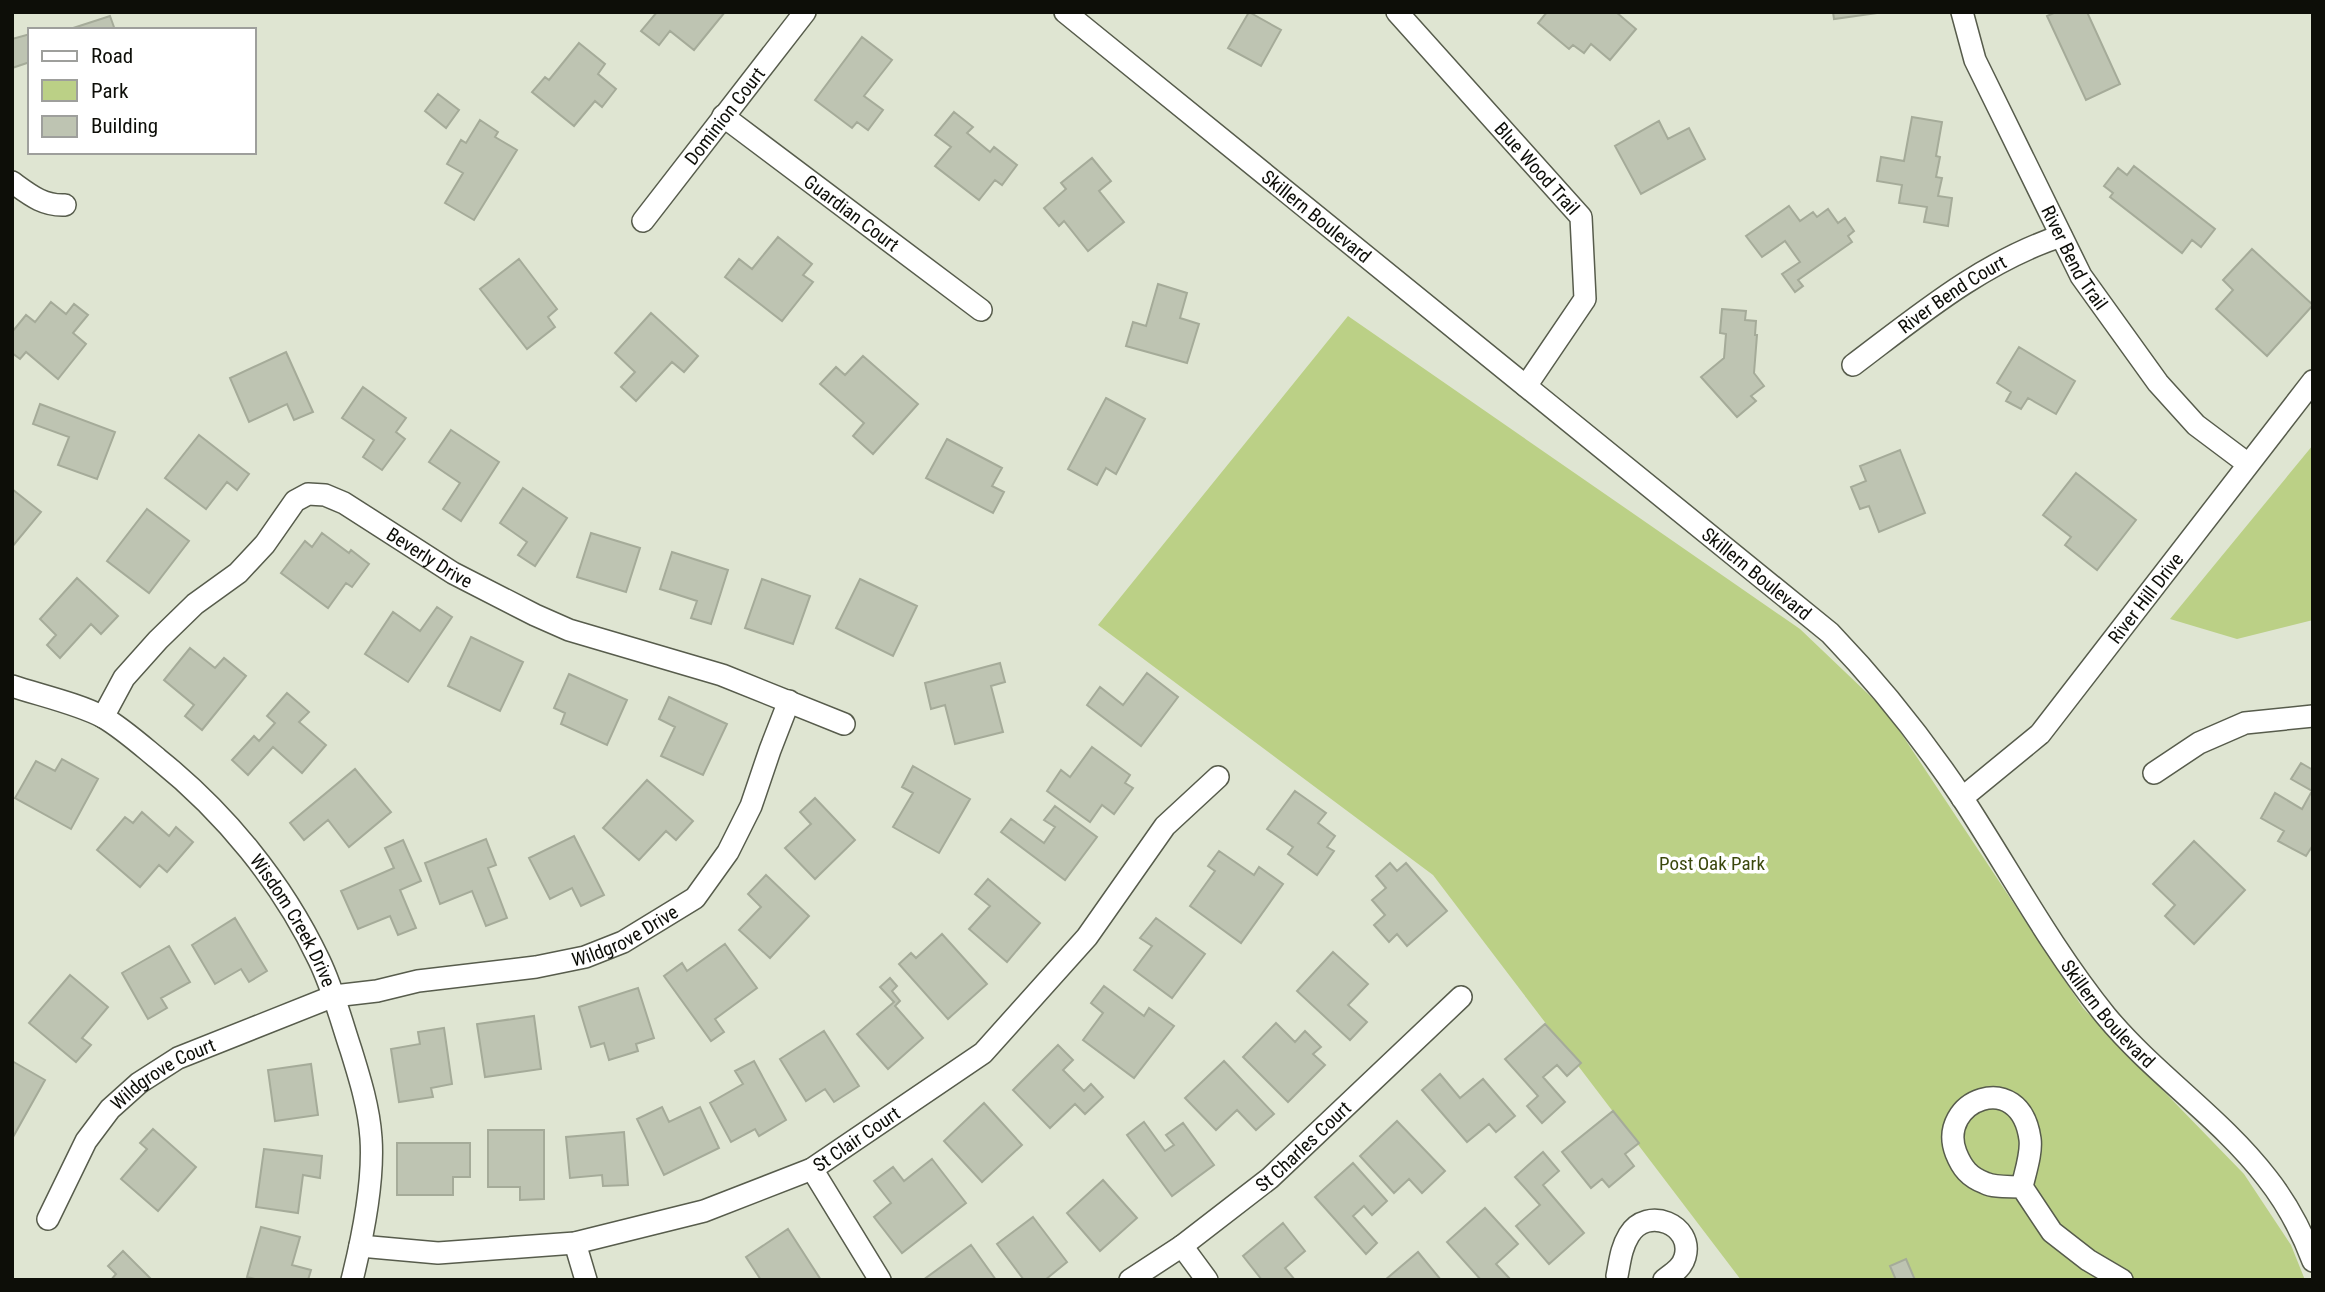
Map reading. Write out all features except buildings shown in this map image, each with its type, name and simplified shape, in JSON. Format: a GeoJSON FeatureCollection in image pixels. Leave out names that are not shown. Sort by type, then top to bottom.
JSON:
{"type":"FeatureCollection","features":[{"type":"Feature","properties":{"kind":"street","name":"Dominion Court"},"geometry":{"type":"LineString","coordinates":[[643,221],[805,12]]}},
{"type":"Feature","properties":{"kind":"street","name":"Skillern Boulevard"},"geometry":{"type":"LineString","coordinates":[[1065,12],[1830,633],[1902,712],[2107,1017],[2144,1056],[2222,1129],[2267,1178],[2303,1236],[2313,1261]]}},
{"type":"Feature","properties":{"kind":"street","name":"Blue Wood Trail"},"geometry":{"type":"LineString","coordinates":[[1397,12],[1581,217],[1585,299],[1526,386]]}},
{"type":"Feature","properties":{"kind":"street","name":"River Bend Trail"},"geometry":{"type":"LineString","coordinates":[[1962,12],[1975,60],[2081,276],[2158,383],[2196,425],[2248,464]]}},
{"type":"Feature","properties":{"kind":"street","name":"Guardian Court"},"geometry":{"type":"LineString","coordinates":[[723,116],[981,310]]}},
{"type":"Feature","properties":{"kind":"street"},"geometry":{"type":"LineString","coordinates":[[12,182],[50,206],[65,205]]}},
{"type":"Feature","properties":{"kind":"street","name":"River Bend Court"},"geometry":{"type":"LineString","coordinates":[[1853,365],[1967,280],[2035,245],[2061,236]]}},
{"type":"Feature","properties":{"kind":"street","name":"River Hill Drive"},"geometry":{"type":"LineString","coordinates":[[1962,798],[2040,734],[2313,381]]}},
{"type":"Feature","properties":{"kind":"street","name":"Beverly Drive"},"geometry":{"type":"LineString","coordinates":[[103,717],[124,678],[158,640],[195,604],[238,573],[265,544],[295,500],[308,494],[325,495],[344,503],[453,573],[535,615],[569,629],[722,675],[844,724]]}},
{"type":"Feature","properties":{"kind":"street","name":"Wisdom Creek Drive"},"geometry":{"type":"LineString","coordinates":[[12,686],[103,717],[187,782],[230,826],[266,872],[297,919],[320,961],[334,996],[363,1090],[371,1135],[372,1160],[360,1247],[352,1280]]}},
{"type":"Feature","properties":{"kind":"street","name":"Wildgrove Drive"},"geometry":{"type":"LineString","coordinates":[[334,996],[377,991],[418,981],[536,967],[585,957],[622,942],[695,898],[728,852],[751,806],[769,750],[789,701]]}},
{"type":"Feature","properties":{"kind":"street"},"geometry":{"type":"LineString","coordinates":[[2154,774],[2199,743],[2245,723],[2313,716]]}},
{"type":"Feature","properties":{"kind":"street","name":"St Clair Court"},"geometry":{"type":"LineString","coordinates":[[360,1247],[438,1253],[575,1243],[704,1211],[812,1169],[984,1053],[1087,937],[1165,826],[1218,777]]}},
{"type":"Feature","properties":{"kind":"street","name":"Wildgrove Court"},"geometry":{"type":"LineString","coordinates":[[48,1219],[86,1141],[110,1109],[139,1083],[190,1054],[334,996]]}},
{"type":"Feature","properties":{"kind":"street","name":"St Charles Court"},"geometry":{"type":"LineString","coordinates":[[1130,1280],[1182,1247],[1270,1178],[1461,997]]}},
{"type":"Feature","properties":{"kind":"street"},"geometry":{"type":"LineString","coordinates":[[2022,1187],[1986,1184],[1963,1170],[1952,1143],[1956,1122],[1969,1105],[1987,1097],[2005,1099],[2024,1115],[2031,1142],[2022,1187],[2052,1232],[2088,1260],[2122,1280]]}},
{"type":"Feature","properties":{"kind":"street"},"geometry":{"type":"LineString","coordinates":[[812,1169],[880,1280]]}},
{"type":"Feature","properties":{"kind":"street"},"geometry":{"type":"LineString","coordinates":[[1619,1279],[1621,1251],[1630,1232],[1642,1222],[1656,1219],[1669,1222],[1686,1243],[1686,1256],[1679,1269],[1664,1280]]}},
{"type":"Feature","properties":{"kind":"street"},"geometry":{"type":"LineString","coordinates":[[575,1243],[586,1280]]}},
{"type":"Feature","properties":{"kind":"street"},"geometry":{"type":"LineString","coordinates":[[1182,1247],[1207,1280]]}},
{"type":"Feature","properties":{"kind":"green space","name":"Post Oak Park"},"geometry":{"type":"Polygon","coordinates":[[[1348,316],[1800,629],[1887,712],[2083,1008],[2244,1174],[2291,1245],[2305,1280],[1741,1280],[1433,875],[1098,625],[1348,316]]]}},
{"type":"Feature","properties":{"kind":"green space"},"geometry":{"type":"Polygon","coordinates":[[[2313,445],[2313,620],[2237,639],[2170,619],[2313,445]]]}}]}
